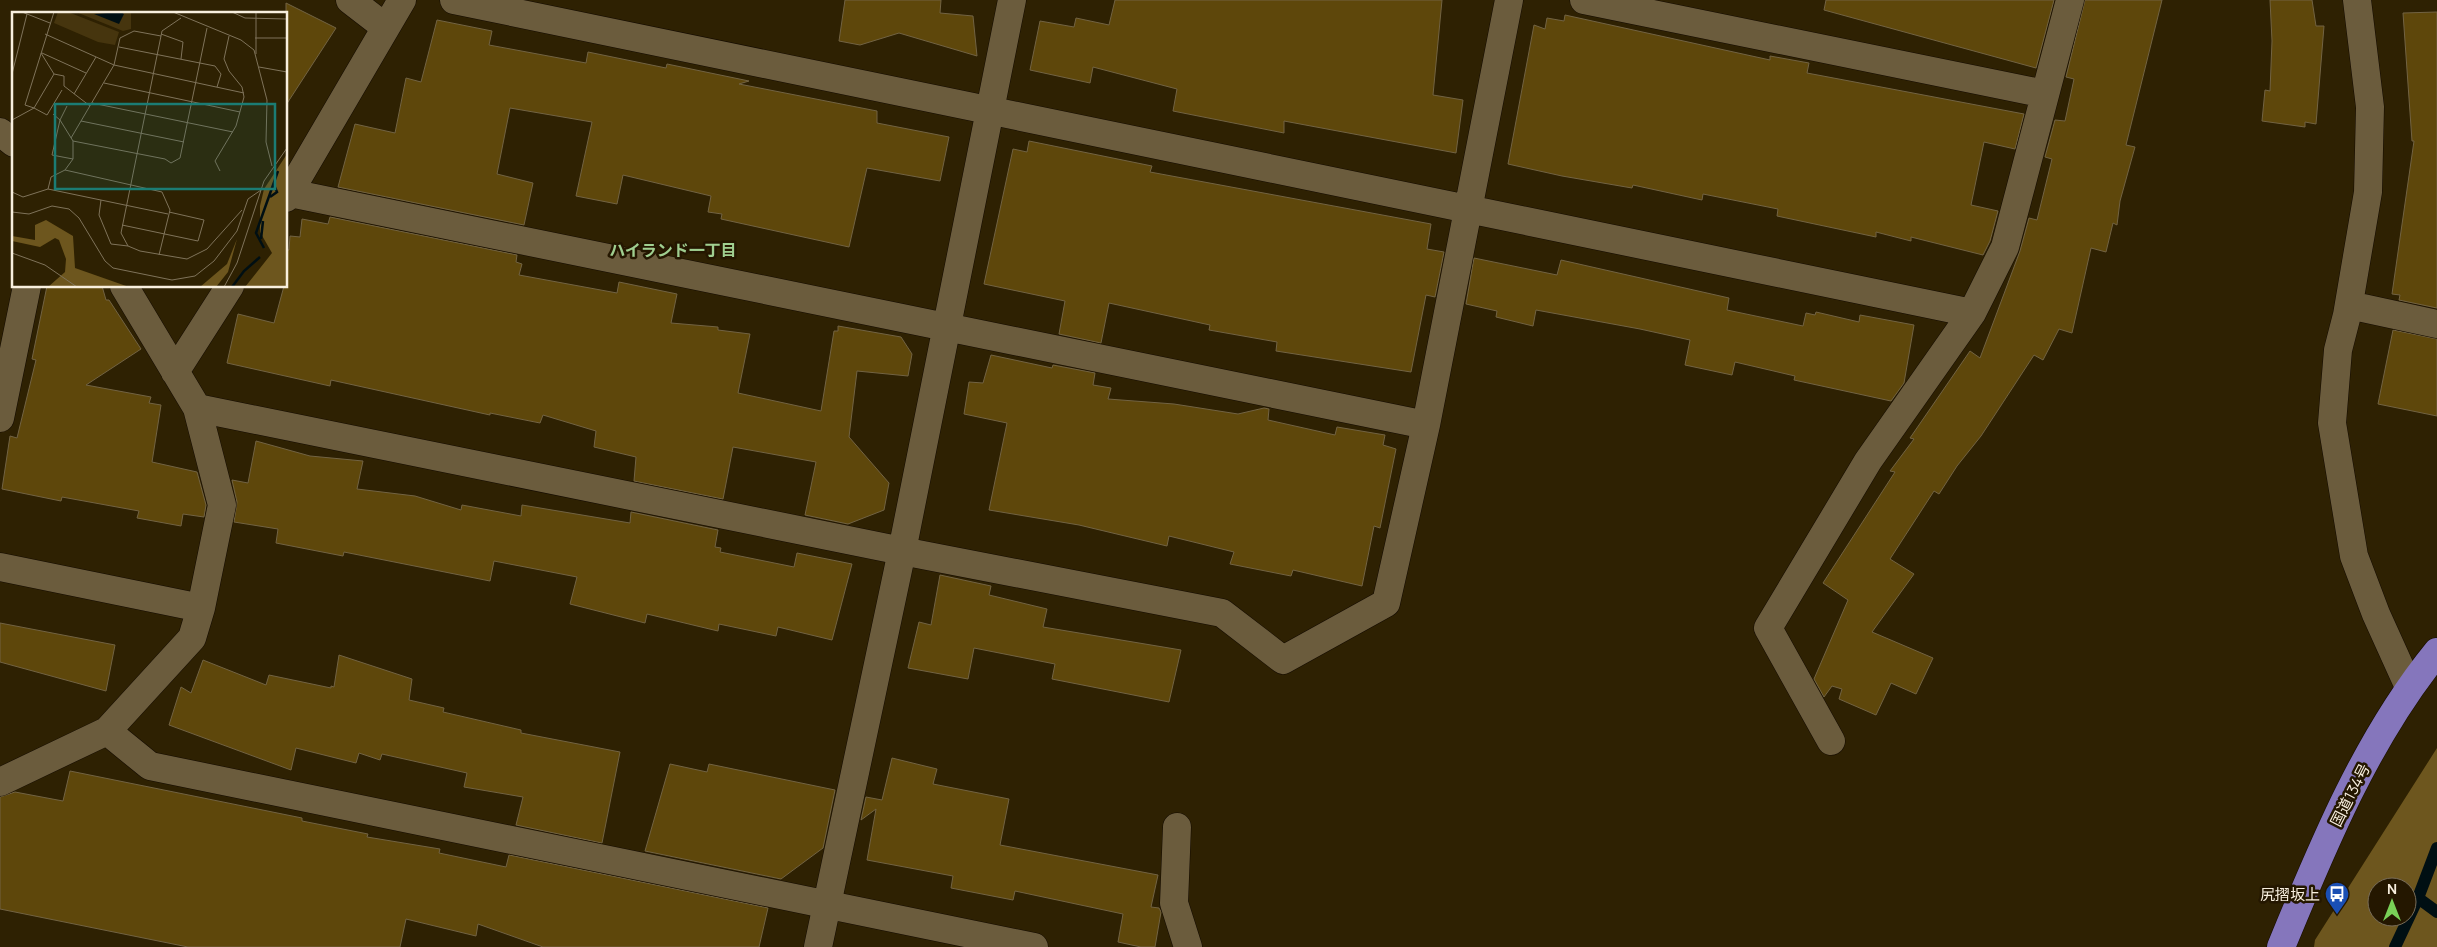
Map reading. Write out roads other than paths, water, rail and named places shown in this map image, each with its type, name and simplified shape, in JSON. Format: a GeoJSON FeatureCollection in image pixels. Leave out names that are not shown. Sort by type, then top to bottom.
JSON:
{"type":"FeatureCollection","features":[{"type":"Feature","properties":{"kind":"highway","name":"国道134号"},"geometry":{"type":"LineString","coordinates":[[2281,947],[2317,859],[2367,761],[2409,687],[2437,652]]}},
{"type":"Feature","properties":{"kind":"street"},"geometry":{"type":"LineString","coordinates":[[350,0],[384,27]]}},
{"type":"Feature","properties":{"kind":"street"},"geometry":{"type":"LineString","coordinates":[[402,0],[384,27],[288,196],[947,327],[1426,425]]}},
{"type":"Feature","properties":{"kind":"street"},"geometry":{"type":"LineString","coordinates":[[454,0],[1972,313]]}},
{"type":"Feature","properties":{"kind":"street"},"geometry":{"type":"LineString","coordinates":[[818,947],[902,552],[1012,0]]}},
{"type":"Feature","properties":{"kind":"street"},"geometry":{"type":"LineString","coordinates":[[198,408],[902,552],[1222,613],[1283,660],[1386,603],[1426,425],[1509,0]]}},
{"type":"Feature","properties":{"kind":"street"},"geometry":{"type":"LineString","coordinates":[[1584,0],[2045,94]]}},
{"type":"Feature","properties":{"kind":"street"},"geometry":{"type":"LineString","coordinates":[[1831,741],[1768,628],[1868,462],[1972,313],[2005,247],[2070,0]]}},
{"type":"Feature","properties":{"kind":"street"},"geometry":{"type":"LineString","coordinates":[[2357,0],[2370,107],[2368,192],[2349,305],[2338,350],[2332,423],[2354,556],[2376,614],[2409,687]]}},
{"type":"Feature","properties":{"kind":"street"},"geometry":{"type":"LineString","coordinates":[[0,132],[12,141]]}},
{"type":"Feature","properties":{"kind":"street"},"geometry":{"type":"LineString","coordinates":[[0,418],[27,288]]}},
{"type":"Feature","properties":{"kind":"street"},"geometry":{"type":"LineString","coordinates":[[0,782],[107,731],[192,638],[201,608],[222,505],[198,408],[125,288]]}},
{"type":"Feature","properties":{"kind":"street"},"geometry":{"type":"LineString","coordinates":[[175,372],[229,288]]}},
{"type":"Feature","properties":{"kind":"street"},"geometry":{"type":"LineString","coordinates":[[2349,305],[2437,324]]}},
{"type":"Feature","properties":{"kind":"street"},"geometry":{"type":"LineString","coordinates":[[0,567],[201,608]]}},
{"type":"Feature","properties":{"kind":"street"},"geometry":{"type":"LineString","coordinates":[[107,731],[150,766],[1034,947]]}},
{"type":"Feature","properties":{"kind":"street"},"geometry":{"type":"LineString","coordinates":[[1177,828],[1174,902],[1188,947]]}},
{"type":"Feature","properties":{"kind":"waterway"},"geometry":{"type":"LineString","coordinates":[[2395,947],[2418,898],[2437,848]]}},
{"type":"Feature","properties":{"kind":"waterway"},"geometry":{"type":"LineString","coordinates":[[2418,898],[2437,912]]}},
{"type":"Feature","properties":{"kind":"place","name":"尻摺坂上"},"geometry":{"type":"Point","coordinates":[2337,915]}},
{"type":"Feature","properties":{"kind":"district","name":"ハイランド一丁目"},"geometry":{"type":"Point","coordinates":[673,250]}}]}
